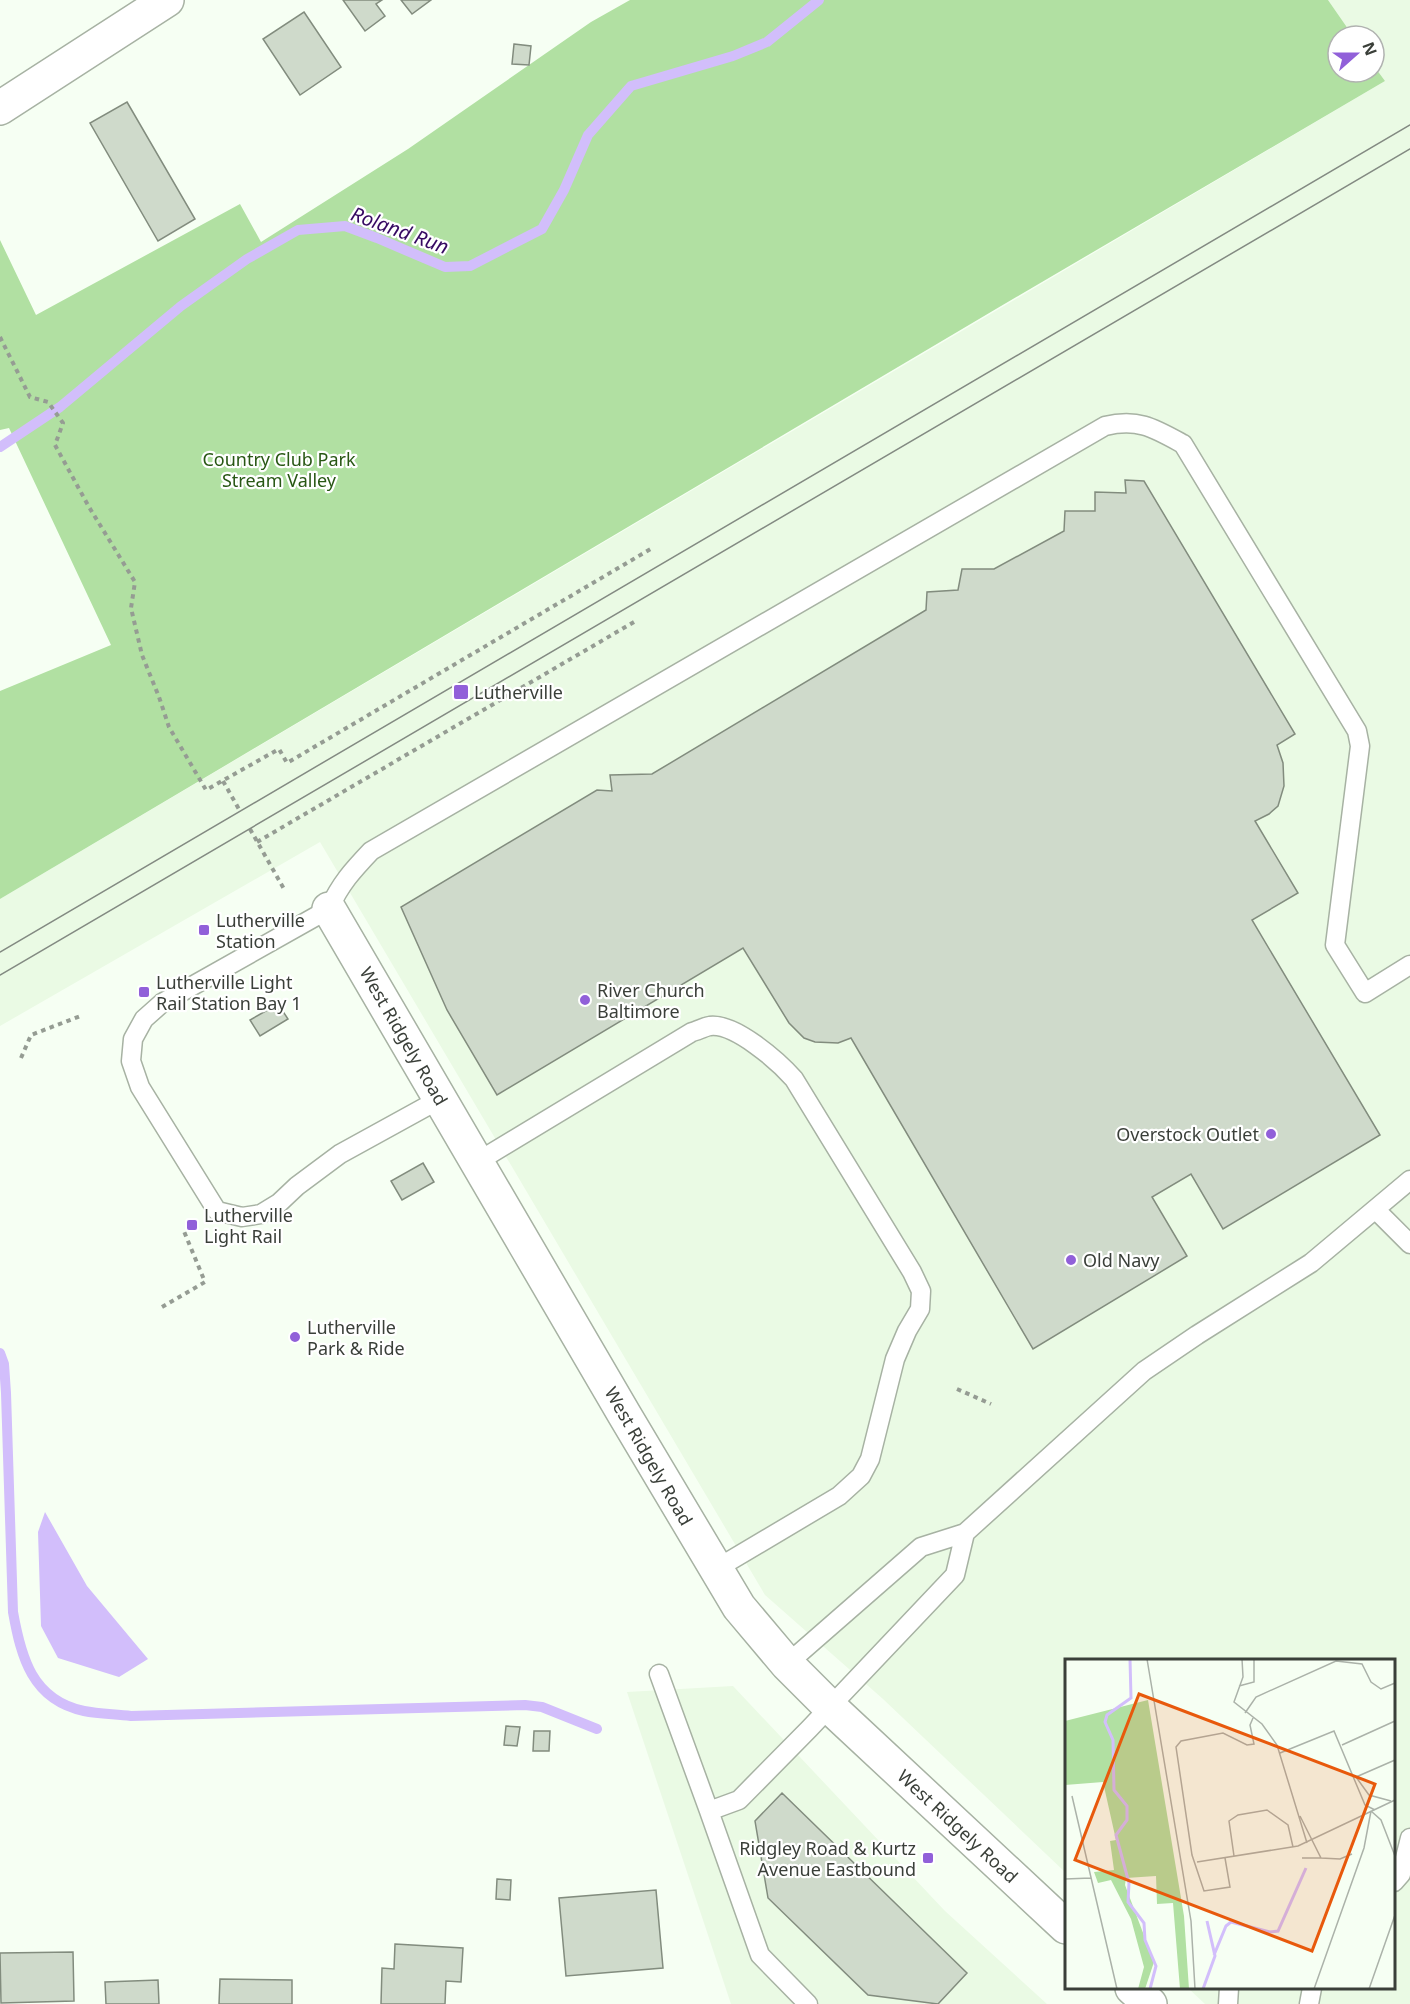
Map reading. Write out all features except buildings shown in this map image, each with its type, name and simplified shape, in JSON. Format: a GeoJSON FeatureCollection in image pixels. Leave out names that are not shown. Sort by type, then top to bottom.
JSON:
{"type":"FeatureCollection","features":[{"type":"Feature","properties":{"kind":"street"},"geometry":{"type":"LineString","coordinates":[[0,108],[167,0]]}},
{"type":"Feature","properties":{"kind":"street","name":"West Ridgely Road"},"geometry":{"type":"LineString","coordinates":[[329,909],[740,1607],[787,1664],[830,1707],[1065,1926]]}},
{"type":"Feature","properties":{"kind":"street"},"geometry":{"type":"LineString","coordinates":[[1133,1989],[1150,2004]]}},
{"type":"Feature","properties":{"kind":"lane"},"geometry":{"type":"LineString","coordinates":[[440,1099],[340,1154],[297,1186],[279,1203],[261,1214],[242,1217],[217,1211],[140,1087],[131,1060],[133,1039],[144,1019],[162,1003],[329,909],[337,890],[371,851],[1105,426],[1122,422],[1142,424],[1183,444],[1358,730],[1360,746],[1335,945],[1365,993],[1410,964]]}},
{"type":"Feature","properties":{"kind":"lane"},"geometry":{"type":"LineString","coordinates":[[477,1162],[692,1032],[711,1026],[726,1029],[747,1039],[778,1061],[794,1078],[907,1265],[921,1291],[920,1309],[895,1359],[870,1459],[861,1476],[839,1496],[716,1569]]}},
{"type":"Feature","properties":{"kind":"lane"},"geometry":{"type":"LineString","coordinates":[[787,1664],[921,1547],[965,1533],[1144,1371],[1311,1263],[1410,1180]]}},
{"type":"Feature","properties":{"kind":"lane"},"geometry":{"type":"LineString","coordinates":[[1376,1210],[1410,1244]]}},
{"type":"Feature","properties":{"kind":"lane"},"geometry":{"type":"LineString","coordinates":[[709,1810],[739,1800],[955,1575],[965,1533]]}},
{"type":"Feature","properties":{"kind":"lane"},"geometry":{"type":"LineString","coordinates":[[659,1674],[760,1955],[808,2004]]}},
{"type":"Feature","properties":{"kind":"lane"},"geometry":{"type":"LineString","coordinates":[[1395,1881],[1401,1874],[1406,1840]]}},
{"type":"Feature","properties":{"kind":"lane"},"geometry":{"type":"LineString","coordinates":[[1228,2004],[1229,1989]]}},
{"type":"Feature","properties":{"kind":"lane"},"geometry":{"type":"LineString","coordinates":[[1309,2004],[1312,1989]]}},
{"type":"Feature","properties":{"kind":"path"},"geometry":{"type":"LineString","coordinates":[[0,337],[30,397],[48,402],[63,423],[55,445],[89,507],[135,582],[131,608],[142,655],[169,727],[206,790],[279,749],[287,763],[654,548]]}},
{"type":"Feature","properties":{"kind":"path"},"geometry":{"type":"LineString","coordinates":[[257,842],[634,622]]}},
{"type":"Feature","properties":{"kind":"path"},"geometry":{"type":"LineString","coordinates":[[223,781],[240,811]]}},
{"type":"Feature","properties":{"kind":"path"},"geometry":{"type":"LineString","coordinates":[[250,829],[284,889]]}},
{"type":"Feature","properties":{"kind":"path"},"geometry":{"type":"LineString","coordinates":[[21,1058],[31,1035],[84,1015]]}},
{"type":"Feature","properties":{"kind":"path"},"geometry":{"type":"LineString","coordinates":[[162,1307],[205,1282],[183,1229]]}},
{"type":"Feature","properties":{"kind":"path"},"geometry":{"type":"LineString","coordinates":[[957,1389],[991,1404]]}},
{"type":"Feature","properties":{"kind":"shaded area"},"geometry":{"type":"Polygon","coordinates":[[[1328,0],[1410,0],[1410,2004],[1205,2004],[1189,1989],[1395,1989],[1395,1659],[1065,1659],[1065,1872],[883,1699],[765,1595],[320,842],[0,1026],[0,899],[1380,84],[1386,84],[1386,24],[1345,24],[1328,0]]]}},
{"type":"Feature","properties":{"kind":"shaded area"},"geometry":{"type":"Polygon","coordinates":[[[45,1512],[87,1586],[148,1659],[119,1677],[58,1658],[41,1626],[38,1532],[45,1512]]]}},
{"type":"Feature","properties":{"kind":"shaded area"},"geometry":{"type":"Polygon","coordinates":[[[733,1686],[945,1911],[1047,2004],[731,2004],[627,1692],[733,1686]]]}},
{"type":"Feature","properties":{"kind":"green space","name":"Country Club Park Stream Valley"},"geometry":{"type":"Polygon","coordinates":[[[630,0],[1328,0],[1345,24],[1326,24],[1326,84],[1380,84],[0,899],[0,691],[111,645],[9,428],[0,430],[0,240],[36,315],[240,204],[261,242],[408,149],[591,22],[630,0]]]}},
{"type":"Feature","properties":{"kind":"waterway","name":"Roland Run"},"geometry":{"type":"LineString","coordinates":[[0,447],[60,407],[181,306],[247,259],[298,230],[345,226],[445,267],[470,266],[542,229],[564,190],[588,135],[631,86],[733,56],[767,42],[819,0]]}},
{"type":"Feature","properties":{"kind":"waterway"},"geometry":{"type":"LineString","coordinates":[[0,1353],[4,1364],[6,1393],[13,1612],[25,1660],[41,1687],[52,1697],[84,1711],[131,1716],[525,1705],[542,1707],[597,1729]]}},
{"type":"Feature","properties":{"kind":"tram line"},"geometry":{"type":"LineString","coordinates":[[0,952],[1410,125]]}},
{"type":"Feature","properties":{"kind":"tram line"},"geometry":{"type":"LineString","coordinates":[[0,975],[1410,149]]}},
{"type":"Feature","properties":{"kind":"place","name":"Lutherville"},"geometry":{"type":"Point","coordinates":[461,692]}},
{"type":"Feature","properties":{"kind":"place","name":"Lutherville Station"},"geometry":{"type":"Point","coordinates":[204,930]}},
{"type":"Feature","properties":{"kind":"place","name":"Lutherville Light Rail Station Bay 1"},"geometry":{"type":"Point","coordinates":[144,992]}},
{"type":"Feature","properties":{"kind":"place","name":"River Church Baltimore"},"geometry":{"type":"Point","coordinates":[585,1000]}},
{"type":"Feature","properties":{"kind":"place","name":"Overstock Outlet"},"geometry":{"type":"Point","coordinates":[1271,1134]}},
{"type":"Feature","properties":{"kind":"place","name":"Lutherville Light Rail"},"geometry":{"type":"Point","coordinates":[192,1225]}},
{"type":"Feature","properties":{"kind":"place","name":"Old Navy"},"geometry":{"type":"Point","coordinates":[1071,1260]}},
{"type":"Feature","properties":{"kind":"place","name":"Lutherville Park & Ride"},"geometry":{"type":"Point","coordinates":[295,1337]}},
{"type":"Feature","properties":{"kind":"place","name":"Ridgley Road & Kurtz Avenue Eastbound"},"geometry":{"type":"Point","coordinates":[928,1858]}}]}
